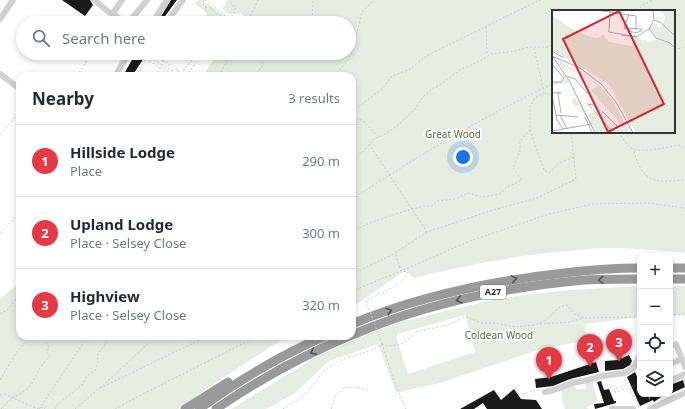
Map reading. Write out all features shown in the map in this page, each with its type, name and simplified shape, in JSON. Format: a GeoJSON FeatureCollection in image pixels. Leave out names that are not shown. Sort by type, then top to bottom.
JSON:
{"type":"FeatureCollection","features":[{"type":"Feature","properties":{"kind":"highway","name":"A27"},"geometry":{"type":"LineString","coordinates":[[356,323],[436,295],[479,285],[531,276],[586,270],[637,268]]}},
{"type":"Feature","properties":{"kind":"highway"},"geometry":{"type":"LineString","coordinates":[[673,268],[685,268]]}},
{"type":"Feature","properties":{"kind":"highway","name":"A27"},"geometry":{"type":"LineString","coordinates":[[356,333],[383,322],[438,305],[481,295],[533,286],[571,282],[637,279]]}},
{"type":"Feature","properties":{"kind":"highway"},"geometry":{"type":"LineString","coordinates":[[673,279],[685,279]]}},
{"type":"Feature","properties":{"kind":"highway"},"geometry":{"type":"LineString","coordinates":[[185,409],[253,368],[317,340]]}},
{"type":"Feature","properties":{"kind":"highway"},"geometry":{"type":"LineString","coordinates":[[216,409],[260,380],[341,340]]}},
{"type":"Feature","properties":{"kind":"highway"},"geometry":{"type":"LineString","coordinates":[[199,409],[256,372],[289,353]]}},
{"type":"Feature","properties":{"kind":"street"},"geometry":{"type":"LineString","coordinates":[[0,19],[13,0]]}},
{"type":"Feature","properties":{"kind":"street"},"geometry":{"type":"LineString","coordinates":[[94,0],[110,13],[113,13],[116,16]]}},
{"type":"Feature","properties":{"kind":"street"},"geometry":{"type":"LineString","coordinates":[[113,13],[122,0]]}},
{"type":"Feature","properties":{"kind":"street"},"geometry":{"type":"LineString","coordinates":[[135,16],[147,0]]}},
{"type":"Feature","properties":{"kind":"street"},"geometry":{"type":"LineString","coordinates":[[157,16],[167,0]]}},
{"type":"Feature","properties":{"kind":"street"},"geometry":{"type":"LineString","coordinates":[[171,16],[183,0]]}},
{"type":"Feature","properties":{"kind":"street"},"geometry":{"type":"LineString","coordinates":[[117,72],[125,60]]}},
{"type":"Feature","properties":{"kind":"street"},"geometry":{"type":"LineString","coordinates":[[0,74],[16,85]]}},
{"type":"Feature","properties":{"kind":"street"},"geometry":{"type":"LineString","coordinates":[[673,345],[685,367]]}},
{"type":"Feature","properties":{"kind":"street"},"geometry":{"type":"LineString","coordinates":[[673,363],[682,359]]}},
{"type":"Feature","properties":{"kind":"street"},"geometry":{"type":"LineString","coordinates":[[545,390],[554,390],[567,384],[602,376],[621,374],[633,368],[637,361]]}},
{"type":"Feature","properties":{"kind":"street"},"geometry":{"type":"LineString","coordinates":[[673,380],[685,374]]}},
{"type":"Feature","properties":{"kind":"street"},"geometry":{"type":"LineString","coordinates":[[651,409],[685,393]]}},
{"type":"Feature","properties":{"kind":"street"},"geometry":{"type":"LineString","coordinates":[[612,409],[633,409]]}},
{"type":"Feature","properties":{"kind":"path"},"geometry":{"type":"LineString","coordinates":[[204,0],[203,4],[206,7],[205,12]]}},
{"type":"Feature","properties":{"kind":"path"},"geometry":{"type":"LineString","coordinates":[[204,0],[224,16]]}},
{"type":"Feature","properties":{"kind":"path"},"geometry":{"type":"LineString","coordinates":[[228,0],[235,6],[235,12],[232,16]]}},
{"type":"Feature","properties":{"kind":"path"},"geometry":{"type":"LineString","coordinates":[[250,16],[258,0]]}},
{"type":"Feature","properties":{"kind":"path"},"geometry":{"type":"LineString","coordinates":[[312,16],[313,0]]}},
{"type":"Feature","properties":{"kind":"path"},"geometry":{"type":"LineString","coordinates":[[356,37],[362,12],[374,0]]}},
{"type":"Feature","properties":{"kind":"path"},"geometry":{"type":"LineString","coordinates":[[356,109],[383,88],[392,76],[410,69],[428,55],[540,0]]}},
{"type":"Feature","properties":{"kind":"path"},"geometry":{"type":"LineString","coordinates":[[638,10],[652,0]]}},
{"type":"Feature","properties":{"kind":"path"},"geometry":{"type":"LineString","coordinates":[[206,7],[211,8],[221,16]]}},
{"type":"Feature","properties":{"kind":"path"},"geometry":{"type":"LineString","coordinates":[[486,26],[487,57]]}},
{"type":"Feature","properties":{"kind":"path"},"geometry":{"type":"LineString","coordinates":[[356,156],[363,152],[374,139],[380,138],[397,126],[416,108],[422,98],[433,88],[460,70],[491,54],[548,47],[552,45]]}},
{"type":"Feature","properties":{"kind":"path"},"geometry":{"type":"LineString","coordinates":[[534,48],[544,88]]}},
{"type":"Feature","properties":{"kind":"path"},"geometry":{"type":"LineString","coordinates":[[675,50],[685,48]]}},
{"type":"Feature","properties":{"kind":"path"},"geometry":{"type":"LineString","coordinates":[[80,72],[87,60]]}},
{"type":"Feature","properties":{"kind":"path"},"geometry":{"type":"LineString","coordinates":[[143,72],[139,70],[145,60]]}},
{"type":"Feature","properties":{"kind":"path"},"geometry":{"type":"LineString","coordinates":[[148,60],[169,72]]}},
{"type":"Feature","properties":{"kind":"path"},"geometry":{"type":"LineString","coordinates":[[156,60],[172,72]]}},
{"type":"Feature","properties":{"kind":"path"},"geometry":{"type":"LineString","coordinates":[[161,60],[179,70],[178,72]]}},
{"type":"Feature","properties":{"kind":"path"},"geometry":{"type":"LineString","coordinates":[[182,72],[192,60]]}},
{"type":"Feature","properties":{"kind":"path"},"geometry":{"type":"LineString","coordinates":[[189,72],[198,60]]}},
{"type":"Feature","properties":{"kind":"path"},"geometry":{"type":"LineString","coordinates":[[221,72],[227,60]]}},
{"type":"Feature","properties":{"kind":"path"},"geometry":{"type":"LineString","coordinates":[[257,72],[262,67],[263,60]]}},
{"type":"Feature","properties":{"kind":"path"},"geometry":{"type":"LineString","coordinates":[[338,72],[347,60]]}},
{"type":"Feature","properties":{"kind":"path"},"geometry":{"type":"LineString","coordinates":[[158,72],[164,62]]}},
{"type":"Feature","properties":{"kind":"path"},"geometry":{"type":"LineString","coordinates":[[356,196],[390,174],[474,124],[520,99],[552,84]]}},
{"type":"Feature","properties":{"kind":"path"},"geometry":{"type":"LineString","coordinates":[[552,95],[544,93],[536,97],[530,107],[530,130],[544,170],[549,173],[559,163],[574,157]]}},
{"type":"Feature","properties":{"kind":"path"},"geometry":{"type":"LineString","coordinates":[[0,134],[16,116]]}},
{"type":"Feature","properties":{"kind":"path"},"geometry":{"type":"LineString","coordinates":[[356,118],[363,121],[380,138]]}},
{"type":"Feature","properties":{"kind":"path"},"geometry":{"type":"LineString","coordinates":[[356,230],[367,224],[411,209],[432,206],[438,201],[455,198],[468,193],[482,197],[500,194],[508,186],[522,180],[513,168],[520,151],[520,141],[530,130]]}},
{"type":"Feature","properties":{"kind":"path"},"geometry":{"type":"LineString","coordinates":[[356,272],[395,253],[427,232],[493,210],[537,198],[576,179],[571,133]]}},
{"type":"Feature","properties":{"kind":"path"},"geometry":{"type":"LineString","coordinates":[[619,133],[623,141],[634,150],[644,174],[652,179],[669,181],[685,180]]}},
{"type":"Feature","properties":{"kind":"path"},"geometry":{"type":"LineString","coordinates":[[369,144],[427,232]]}},
{"type":"Feature","properties":{"kind":"path"},"geometry":{"type":"LineString","coordinates":[[634,150],[652,150],[680,145],[685,148]]}},
{"type":"Feature","properties":{"kind":"path"},"geometry":{"type":"LineString","coordinates":[[356,290],[470,240],[563,210],[593,204],[648,203],[685,208]]}},
{"type":"Feature","properties":{"kind":"path"},"geometry":{"type":"LineString","coordinates":[[0,233],[16,216]]}},
{"type":"Feature","properties":{"kind":"path"},"geometry":{"type":"LineString","coordinates":[[395,253],[401,271]]}},
{"type":"Feature","properties":{"kind":"path"},"geometry":{"type":"LineString","coordinates":[[401,271],[408,272],[407,277],[402,282],[366,301],[393,378],[406,409]]}},
{"type":"Feature","properties":{"kind":"path"},"geometry":{"type":"LineString","coordinates":[[0,314],[7,310],[16,299]]}},
{"type":"Feature","properties":{"kind":"path"},"geometry":{"type":"LineString","coordinates":[[539,324],[546,320],[554,311],[563,305],[567,305],[575,314],[584,318]]}},
{"type":"Feature","properties":{"kind":"path"},"geometry":{"type":"LineString","coordinates":[[673,315],[685,314]]}},
{"type":"Feature","properties":{"kind":"path"},"geometry":{"type":"LineString","coordinates":[[382,344],[387,346],[399,345],[408,340],[414,332],[448,325],[467,317],[482,323],[495,323],[516,327],[569,322],[584,318],[637,317]]}},
{"type":"Feature","properties":{"kind":"path"},"geometry":{"type":"LineString","coordinates":[[0,380],[16,353],[27,340]]}},
{"type":"Feature","properties":{"kind":"path"},"geometry":{"type":"LineString","coordinates":[[1,409],[6,402],[22,394],[31,385],[40,368],[49,358],[50,356],[47,352],[49,347],[46,342],[47,340]]}},
{"type":"Feature","properties":{"kind":"path"},"geometry":{"type":"LineString","coordinates":[[39,409],[86,340]]}},
{"type":"Feature","properties":{"kind":"path"},"geometry":{"type":"LineString","coordinates":[[55,409],[57,405],[83,384],[86,377],[95,370],[98,362],[96,356],[108,340]]}},
{"type":"Feature","properties":{"kind":"path"},"geometry":{"type":"LineString","coordinates":[[75,409],[152,340]]}},
{"type":"Feature","properties":{"kind":"path"},"geometry":{"type":"LineString","coordinates":[[100,388],[200,340]]}},
{"type":"Feature","properties":{"kind":"path"},"geometry":{"type":"LineString","coordinates":[[115,409],[250,340]]}},
{"type":"Feature","properties":{"kind":"path"},"geometry":{"type":"LineString","coordinates":[[283,409],[303,396],[322,374],[334,363],[356,354],[377,348],[382,344]]}},
{"type":"Feature","properties":{"kind":"path"},"geometry":{"type":"LineString","coordinates":[[621,374],[625,382],[628,384],[616,389],[614,392],[624,389],[631,389],[631,392],[640,409]]}},
{"type":"Feature","properties":{"kind":"path"},"geometry":{"type":"LineString","coordinates":[[331,409],[335,397],[344,388],[357,387],[368,390]]}},
{"type":"Feature","properties":{"kind":"path"},"geometry":{"type":"LineString","coordinates":[[522,395],[535,390],[545,390]]}},
{"type":"Feature","properties":{"kind":"path"},"geometry":{"type":"LineString","coordinates":[[0,395],[5,394],[39,409],[42,407],[45,409]]}},
{"type":"Feature","properties":{"kind":"path"},"geometry":{"type":"LineString","coordinates":[[649,397],[651,409]]}},
{"type":"Feature","properties":{"kind":"green space"},"geometry":{"type":"Polygon","coordinates":[[[199,0],[202,0],[224,15],[207,16],[207,13],[195,4],[199,0]]]}},
{"type":"Feature","properties":{"kind":"green space","name":"Great Wood"},"geometry":{"type":"Polygon","coordinates":[[[228,0],[685,0],[685,253],[655,250],[594,248],[503,259],[414,278],[406,270],[356,304],[356,72],[205,72],[214,60],[356,60],[356,16],[244,16],[241,13],[229,14],[222,9],[228,0]]]}},
{"type":"Feature","properties":{"kind":"green space"},"geometry":{"type":"Polygon","coordinates":[[[16,285],[16,340],[282,340],[178,409],[0,409],[0,299],[16,285]]]}},
{"type":"Feature","properties":{"kind":"green space","name":"Coldean Wood"},"geometry":{"type":"Polygon","coordinates":[[[637,286],[637,317],[586,324],[586,340],[538,350],[440,383],[396,393],[378,344],[329,361],[295,393],[266,409],[231,409],[319,355],[373,332],[405,321],[483,302],[516,296],[570,290],[637,286]],[[465,315],[397,334],[397,339],[408,374],[475,352],[465,315]]]}},
{"type":"Feature","properties":{"kind":"green space"},"geometry":{"type":"Polygon","coordinates":[[[673,286],[685,286],[685,315],[673,315],[673,286]]]}},
{"type":"Feature","properties":{"kind":"green space"},"geometry":{"type":"Polygon","coordinates":[[[590,382],[593,384],[598,401],[587,407],[588,409],[565,409],[562,401],[561,389],[575,384],[576,390],[586,388],[585,383],[590,382]]]}},
{"type":"Feature","properties":{"kind":"building"},"geometry":{"type":"Polygon","coordinates":[[[62,0],[90,0],[93,5],[85,16],[62,0]]]}},
{"type":"Feature","properties":{"kind":"building"},"geometry":{"type":"Polygon","coordinates":[[[171,0],[177,0],[165,16],[161,16],[171,0]]]}},
{"type":"Feature","properties":{"kind":"building"},"geometry":{"type":"Polygon","coordinates":[[[132,60],[143,60],[135,72],[125,72],[132,60]]]}},
{"type":"Feature","properties":{"kind":"building"},"geometry":{"type":"Polygon","coordinates":[[[629,355],[632,361],[630,365],[623,369],[605,371],[605,361],[618,360],[629,355]]]}},
{"type":"Feature","properties":{"kind":"building"},"geometry":{"type":"Polygon","coordinates":[[[596,362],[599,372],[570,379],[553,386],[536,388],[535,379],[551,377],[596,362]]]}},
{"type":"Feature","properties":{"kind":"building"},"geometry":{"type":"Polygon","coordinates":[[[635,372],[637,377],[637,397],[661,397],[654,402],[653,400],[640,406],[627,377],[635,372]]]}},
{"type":"Feature","properties":{"kind":"building"},"geometry":{"type":"Polygon","coordinates":[[[683,380],[685,387],[673,393],[673,384],[683,380]]]}},
{"type":"Feature","properties":{"kind":"building"},"geometry":{"type":"Polygon","coordinates":[[[601,381],[604,390],[609,389],[616,403],[595,409],[594,404],[604,403],[597,382],[601,381]]]}},
{"type":"Feature","properties":{"kind":"building"},"geometry":{"type":"Polygon","coordinates":[[[514,389],[521,399],[536,400],[542,409],[487,409],[483,403],[474,409],[460,409],[494,390],[501,400],[514,389]]]}},
{"type":"Feature","properties":{"kind":"place","name":"Highview"},"geometry":{"type":"Point","coordinates":[619,362]}},
{"type":"Feature","properties":{"kind":"place","name":"Upland Lodge"},"geometry":{"type":"Point","coordinates":[590,367]}},
{"type":"Feature","properties":{"kind":"place","name":"Hillside Lodge"},"geometry":{"type":"Point","coordinates":[549,380]}}]}
